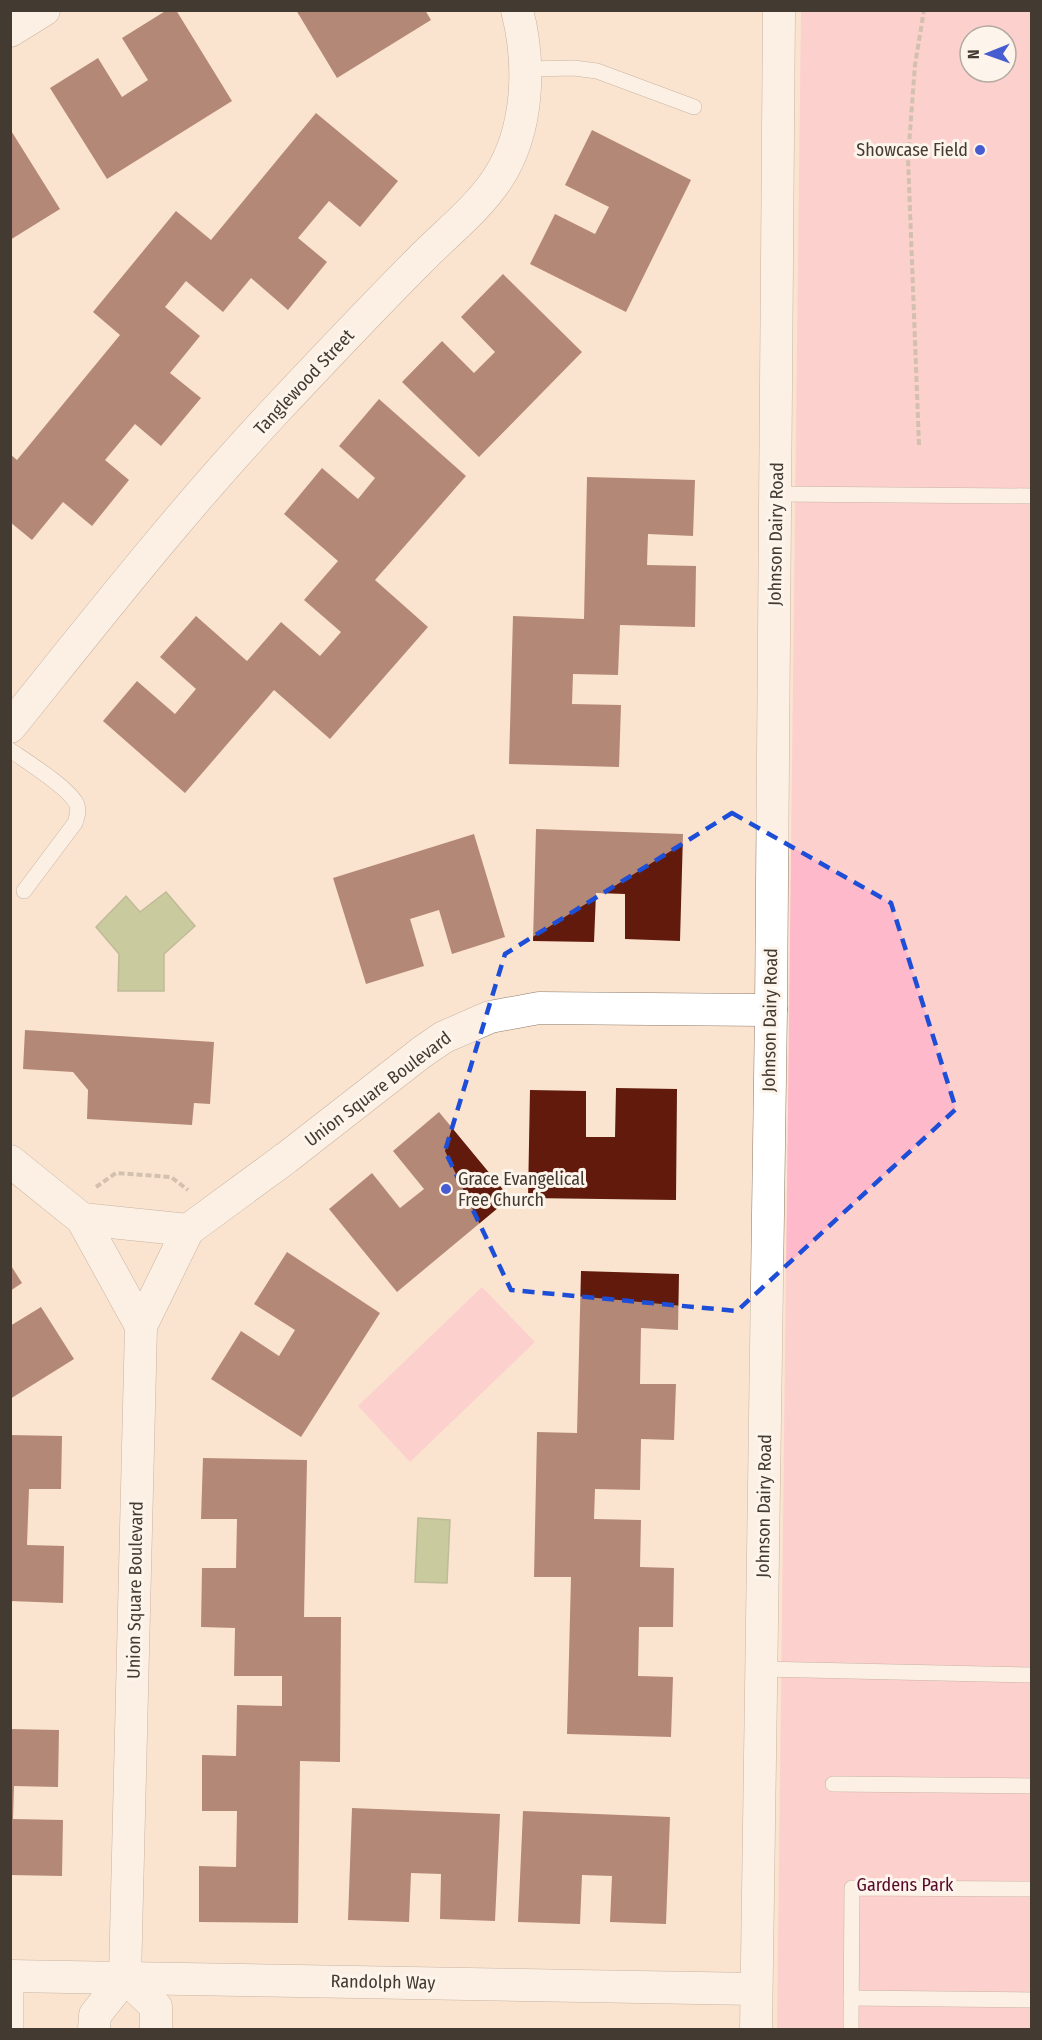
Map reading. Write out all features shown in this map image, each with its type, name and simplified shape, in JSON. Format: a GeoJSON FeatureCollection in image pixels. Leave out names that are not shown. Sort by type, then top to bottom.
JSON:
{"type":"FeatureCollection","features":[{"type":"Feature","properties":{"kind":"street"},"geometry":{"type":"LineString","coordinates":[[10,31],[44,10]]}},
{"type":"Feature","properties":{"kind":"street","name":"Tanglewood Street"},"geometry":{"type":"LineString","coordinates":[[10,727],[138,567],[275,411],[469,212],[497,178],[517,132],[525,87],[523,36],[517,10]]}},
{"type":"Feature","properties":{"kind":"street","name":"Johnson Dairy Road"},"geometry":{"type":"LineString","coordinates":[[756,2030],[771,1010],[780,10]]}},
{"type":"Feature","properties":{"kind":"street","name":"Union Square Boulevard"},"geometry":{"type":"LineString","coordinates":[[188,1230],[286,1158],[422,1052],[444,1037],[490,1017],[539,1008],[771,1010]]}},
{"type":"Feature","properties":{"kind":"street"},"geometry":{"type":"LineString","coordinates":[[10,1161],[74,1213],[141,1326]]}},
{"type":"Feature","properties":{"kind":"street"},"geometry":{"type":"LineString","coordinates":[[74,1213],[188,1230],[141,1326]]}},
{"type":"Feature","properties":{"kind":"street","name":"Union Square Boulevard"},"geometry":{"type":"LineString","coordinates":[[125,1977],[141,1326]]}},
{"type":"Feature","properties":{"kind":"street","name":"Randolph Way"},"geometry":{"type":"LineString","coordinates":[[13,1976],[756,1989]]}},
{"type":"Feature","properties":{"kind":"street"},"geometry":{"type":"LineString","coordinates":[[94,2030],[94,2015],[125,1977],[156,2007],[156,2030]]}},
{"type":"Feature","properties":{"kind":"lane"},"geometry":{"type":"LineString","coordinates":[[526,69],[597,70],[694,107]]}},
{"type":"Feature","properties":{"kind":"lane"},"geometry":{"type":"LineString","coordinates":[[777,494],[1032,496]]}},
{"type":"Feature","properties":{"kind":"lane"},"geometry":{"type":"LineString","coordinates":[[10,750],[70,794],[77,804],[78,814],[75,824],[24,891]]}},
{"type":"Feature","properties":{"kind":"lane"},"geometry":{"type":"LineString","coordinates":[[761,1669],[1032,1675]]}},
{"type":"Feature","properties":{"kind":"lane"},"geometry":{"type":"LineString","coordinates":[[833,1784],[1032,1786]]}},
{"type":"Feature","properties":{"kind":"lane"},"geometry":{"type":"LineString","coordinates":[[851,2030],[852,1888],[1032,1889]]}},
{"type":"Feature","properties":{"kind":"lane"},"geometry":{"type":"LineString","coordinates":[[13,1976],[15,2030]]}},
{"type":"Feature","properties":{"kind":"lane"},"geometry":{"type":"LineString","coordinates":[[851,1998],[1032,2000]]}},
{"type":"Feature","properties":{"kind":"path"},"geometry":{"type":"LineString","coordinates":[[919,445],[908,158],[915,66],[924,10]]}},
{"type":"Feature","properties":{"kind":"path"},"geometry":{"type":"LineString","coordinates":[[74,1213],[116,1173],[171,1177],[215,1210]]}},
{"type":"Feature","properties":{"kind":"highlighted area"},"geometry":{"type":"Polygon","coordinates":[[[732,813],[891,903],[956,1109],[737,1311],[511,1290],[445,1151],[505,954],[732,813]]]}},
{"type":"Feature","properties":{"kind":"green space","name":"Gardens Park"},"geometry":{"type":"Polygon","coordinates":[[[801,11],[1031,11],[1031,2029],[777,2030],[801,11]]]}},
{"type":"Feature","properties":{"kind":"green space"},"geometry":{"type":"Polygon","coordinates":[[[482,1287],[535,1342],[410,1462],[358,1406],[482,1287]]]}},
{"type":"Feature","properties":{"kind":"shaded area"},"geometry":{"type":"Polygon","coordinates":[[[166,892],[195,926],[164,954],[164,991],[118,991],[119,954],[96,927],[126,896],[140,912],[166,892]]]}},
{"type":"Feature","properties":{"kind":"shaded area"},"geometry":{"type":"Polygon","coordinates":[[[418,1518],[450,1520],[447,1583],[415,1582],[418,1518]]]}},
{"type":"Feature","properties":{"kind":"building"},"geometry":{"type":"Polygon","coordinates":[[[167,10],[176,10],[232,101],[107,179],[50,88],[98,58],[122,97],[148,80],[122,38],[167,10]]]}},
{"type":"Feature","properties":{"kind":"building"},"geometry":{"type":"Polygon","coordinates":[[[296,10],[425,10],[431,20],[337,78],[296,10]]]}},
{"type":"Feature","properties":{"kind":"building"},"geometry":{"type":"Polygon","coordinates":[[[316,113],[398,181],[360,227],[329,201],[298,238],[327,262],[288,310],[251,278],[223,312],[186,281],[165,307],[200,336],[170,373],[201,398],[161,446],[135,424],[105,460],[129,480],[92,526],[63,502],[32,540],[10,522],[10,454],[17,460],[120,335],[93,312],[176,211],[211,240],[316,113]]]}},
{"type":"Feature","properties":{"kind":"building"},"geometry":{"type":"Polygon","coordinates":[[[10,129],[60,209],[10,240],[10,129]]]}},
{"type":"Feature","properties":{"kind":"building"},"geometry":{"type":"Polygon","coordinates":[[[592,130],[691,180],[626,312],[530,264],[555,214],[595,234],[609,207],[565,185],[592,130]]]}},
{"type":"Feature","properties":{"kind":"building"},"geometry":{"type":"Polygon","coordinates":[[[503,274],[582,352],[479,457],[402,382],[442,341],[474,373],[495,352],[461,317],[503,274]]]}},
{"type":"Feature","properties":{"kind":"building"},"geometry":{"type":"Polygon","coordinates":[[[379,399],[466,476],[375,580],[428,627],[330,739],[274,690],[185,793],[103,721],[137,681],[175,714],[196,689],[160,657],[196,616],[247,661],[281,622],[320,656],[341,632],[304,600],[338,561],[284,514],[322,468],[358,499],[375,478],[339,446],[379,399]]]}},
{"type":"Feature","properties":{"kind":"building"},"geometry":{"type":"Polygon","coordinates":[[[587,477],[695,480],[693,536],[648,534],[647,565],[696,566],[695,627],[620,625],[618,675],[573,674],[572,704],[621,705],[619,767],[509,764],[513,616],[584,619],[587,477]]]}},
{"type":"Feature","properties":{"kind":"building"},"geometry":{"type":"Polygon","coordinates":[[[536,829],[683,834],[680,941],[625,939],[625,894],[596,893],[594,942],[533,941],[536,829]]]}},
{"type":"Feature","properties":{"kind":"building"},"geometry":{"type":"Polygon","coordinates":[[[474,834],[505,937],[452,954],[439,910],[410,919],[424,966],[366,984],[333,878],[474,834]]]}},
{"type":"Feature","properties":{"kind":"building"},"geometry":{"type":"Polygon","coordinates":[[[25,1030],[214,1042],[210,1104],[194,1103],[192,1125],[87,1119],[88,1090],[73,1072],[23,1069],[25,1030]]]}},
{"type":"Feature","properties":{"kind":"building"},"geometry":{"type":"Polygon","coordinates":[[[616,1088],[677,1089],[676,1200],[528,1198],[530,1090],[586,1091],[586,1137],[615,1137],[616,1088]]]}},
{"type":"Feature","properties":{"kind":"building"},"geometry":{"type":"Polygon","coordinates":[[[439,1112],[510,1198],[397,1292],[329,1209],[372,1173],[400,1208],[424,1189],[393,1151],[439,1112]]]}},
{"type":"Feature","properties":{"kind":"building"},"geometry":{"type":"Polygon","coordinates":[[[287,1252],[380,1313],[301,1437],[211,1379],[241,1331],[279,1356],[295,1330],[254,1304],[287,1252]]]}},
{"type":"Feature","properties":{"kind":"building"},"geometry":{"type":"Polygon","coordinates":[[[10,1264],[22,1283],[10,1291],[10,1264]]]}},
{"type":"Feature","properties":{"kind":"building"},"geometry":{"type":"Polygon","coordinates":[[[581,1271],[679,1274],[678,1330],[641,1328],[640,1384],[676,1384],[674,1440],[641,1439],[640,1490],[595,1489],[594,1519],[641,1520],[640,1567],[674,1568],[673,1627],[639,1627],[638,1676],[673,1677],[671,1737],[567,1734],[571,1577],[534,1577],[537,1432],[577,1433],[581,1271]]]}},
{"type":"Feature","properties":{"kind":"building"},"geometry":{"type":"Polygon","coordinates":[[[41,1307],[74,1359],[10,1399],[10,1326],[41,1307]]]}},
{"type":"Feature","properties":{"kind":"building"},"geometry":{"type":"Polygon","coordinates":[[[10,1435],[62,1436],[61,1489],[29,1489],[27,1545],[64,1546],[63,1603],[10,1601],[10,1435]]]}},
{"type":"Feature","properties":{"kind":"building"},"geometry":{"type":"Polygon","coordinates":[[[203,1458],[307,1460],[304,1617],[341,1617],[340,1762],[300,1761],[298,1923],[199,1922],[199,1866],[236,1867],[237,1811],[202,1811],[202,1755],[236,1756],[237,1705],[282,1706],[282,1676],[234,1676],[235,1628],[201,1627],[202,1568],[236,1568],[237,1519],[201,1519],[203,1458]]]}},
{"type":"Feature","properties":{"kind":"building"},"geometry":{"type":"Polygon","coordinates":[[[10,1729],[59,1730],[58,1787],[14,1786],[13,1819],[63,1820],[62,1876],[10,1875],[10,1729]]]}},
{"type":"Feature","properties":{"kind":"building"},"geometry":{"type":"Polygon","coordinates":[[[352,1808],[500,1814],[495,1921],[440,1919],[441,1874],[411,1873],[409,1922],[348,1920],[352,1808]]]}},
{"type":"Feature","properties":{"kind":"building"},"geometry":{"type":"Polygon","coordinates":[[[523,1811],[670,1817],[666,1924],[610,1922],[612,1876],[582,1875],[580,1924],[518,1922],[523,1811]]]}},
{"type":"Feature","properties":{"kind":"place","name":"Showcase Field"},"geometry":{"type":"Point","coordinates":[980,150]}},
{"type":"Feature","properties":{"kind":"place","name":"Grace Evangelical Free Church"},"geometry":{"type":"Point","coordinates":[446,1189]}}]}
